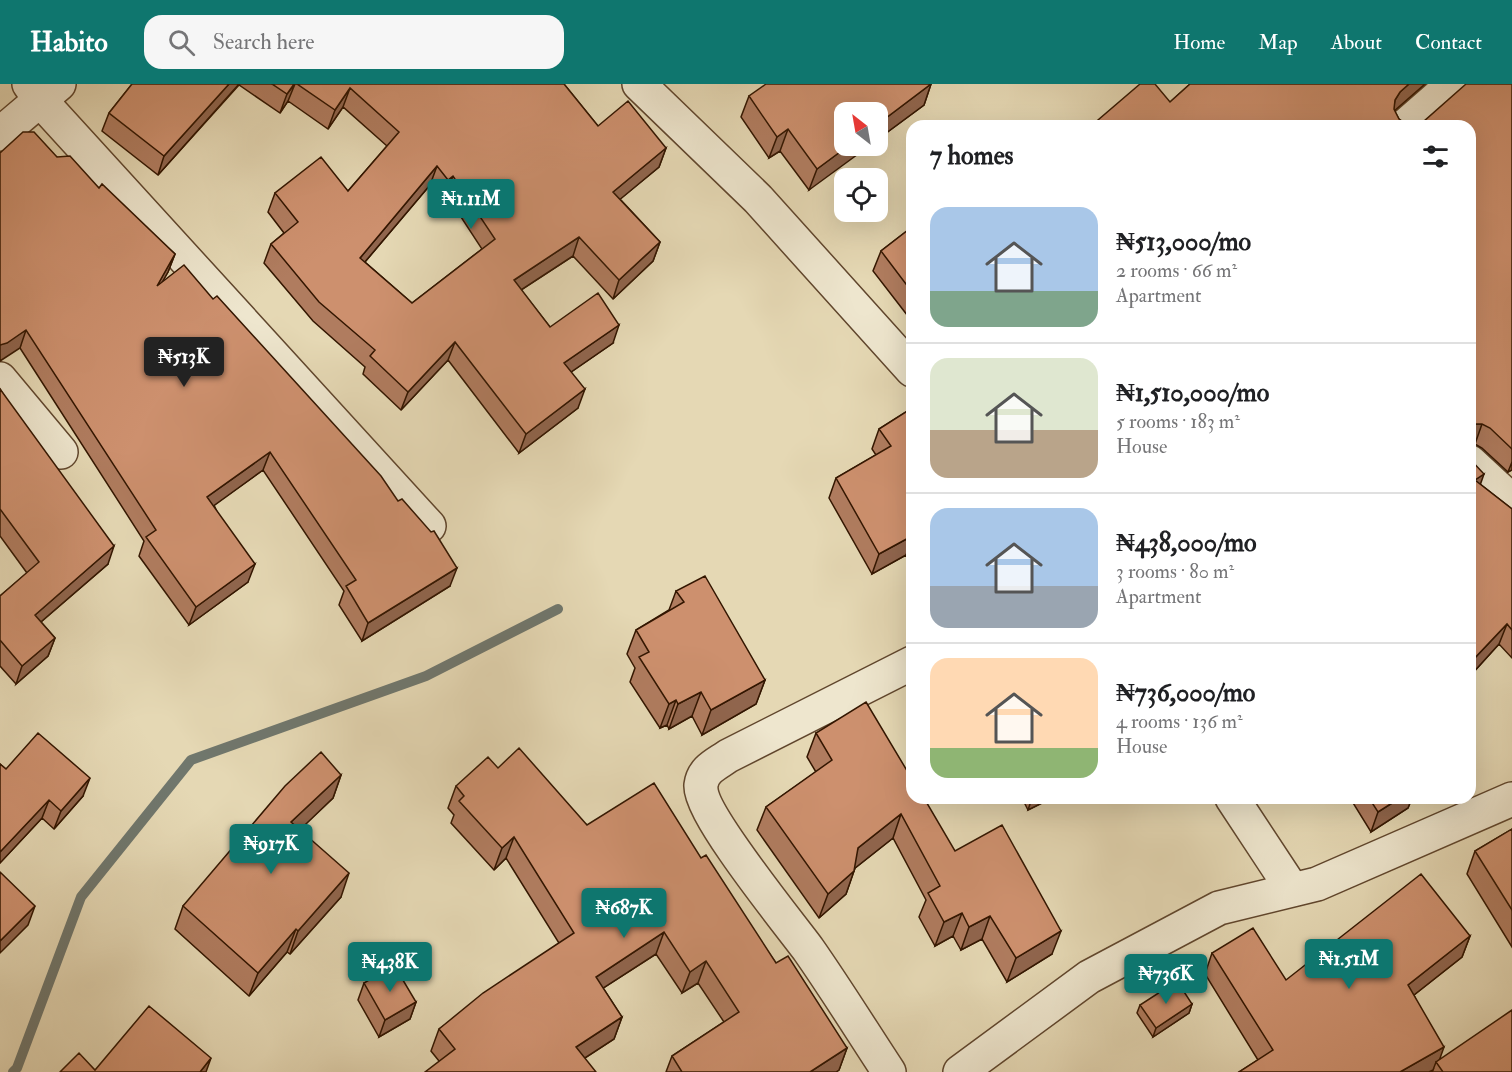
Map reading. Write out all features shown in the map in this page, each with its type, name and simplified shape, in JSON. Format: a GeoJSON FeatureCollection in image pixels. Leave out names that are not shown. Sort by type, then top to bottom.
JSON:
{"type":"FeatureCollection","features":[{"type":"Feature","properties":{"kind":"street"},"geometry":{"type":"LineString","coordinates":[[639,84],[758,200],[906,363]]}},
{"type":"Feature","properties":{"kind":"street"},"geometry":{"type":"LineString","coordinates":[[1412,120],[1453,84]]}},
{"type":"Feature","properties":{"kind":"street"},"geometry":{"type":"LineString","coordinates":[[0,134],[43,89],[429,526]]}},
{"type":"Feature","properties":{"kind":"street"},"geometry":{"type":"LineString","coordinates":[[0,379],[62,452]]}},
{"type":"Feature","properties":{"kind":"street"},"geometry":{"type":"LineString","coordinates":[[1476,468],[1512,501]]}},
{"type":"Feature","properties":{"kind":"street"},"geometry":{"type":"LineString","coordinates":[[889,1072],[808,950],[728,842],[704,798],[701,785],[706,770],[729,756],[906,666]]}},
{"type":"Feature","properties":{"kind":"street"},"geometry":{"type":"LineString","coordinates":[[960,1072],[1089,977],[1219,908],[1317,884],[1512,799]]}},
{"type":"Feature","properties":{"kind":"street"},"geometry":{"type":"LineString","coordinates":[[1236,804],[1292,889]]}},
{"type":"Feature","properties":{"kind":"building"},"geometry":{"type":"Polygon","coordinates":[[[132,84],[229,84],[164,156],[109,113],[132,84]]]}},
{"type":"Feature","properties":{"kind":"building"},"geometry":{"type":"Polygon","coordinates":[[[272,84],[294,84],[287,94],[272,84]]]}},
{"type":"Feature","properties":{"kind":"building"},"geometry":{"type":"Polygon","coordinates":[[[297,84],[564,84],[598,126],[628,101],[666,148],[613,192],[660,242],[619,280],[579,237],[514,280],[550,327],[598,293],[619,325],[564,363],[585,389],[526,434],[455,342],[408,392],[370,356],[375,350],[319,302],[271,244],[298,222],[275,193],[321,157],[348,191],[399,132],[350,88],[335,110],[297,84]],[[437,166],[360,258],[412,303],[495,239],[453,176],[448,180],[437,166]]]}},
{"type":"Feature","properties":{"kind":"building"},"geometry":{"type":"Polygon","coordinates":[[[766,84],[931,84],[888,116],[888,102],[834,102],[835,156],[817,169],[788,129],[777,137],[749,96],[766,84]]]}},
{"type":"Feature","properties":{"kind":"building"},"geometry":{"type":"Polygon","coordinates":[[[1140,84],[1155,84],[1170,102],[1190,84],[1409,84],[1395,100],[1394,109],[1400,120],[1098,120],[1140,84]]]}},
{"type":"Feature","properties":{"kind":"building"},"geometry":{"type":"Polygon","coordinates":[[[1466,84],[1512,84],[1512,449],[1490,428],[1476,424],[1476,120],[1425,120],[1466,84]]]}},
{"type":"Feature","properties":{"kind":"building"},"geometry":{"type":"Polygon","coordinates":[[[23,132],[34,132],[57,157],[70,156],[99,188],[102,184],[175,254],[157,286],[184,265],[213,299],[217,296],[381,476],[398,501],[402,499],[431,532],[434,531],[457,568],[368,623],[346,586],[356,580],[270,452],[207,497],[255,564],[196,607],[146,537],[156,530],[26,330],[0,345],[0,153],[23,132]]]}},
{"type":"Feature","properties":{"kind":"building"},"geometry":{"type":"Polygon","coordinates":[[[906,232],[906,284],[881,251],[906,232]]]}},
{"type":"Feature","properties":{"kind":"building"},"geometry":{"type":"Polygon","coordinates":[[[0,389],[114,546],[35,615],[55,638],[22,666],[0,640],[0,596],[39,562],[0,509],[0,389]]]}},
{"type":"Feature","properties":{"kind":"building"},"geometry":{"type":"Polygon","coordinates":[[[906,412],[906,539],[879,554],[836,478],[891,446],[879,429],[906,412]]]}},
{"type":"Feature","properties":{"kind":"building"},"geometry":{"type":"Polygon","coordinates":[[[1476,465],[1484,474],[1476,479],[1476,465]]]}},
{"type":"Feature","properties":{"kind":"building"},"geometry":{"type":"Polygon","coordinates":[[[1476,481],[1512,509],[1512,630],[1507,624],[1476,657],[1476,481]]]}},
{"type":"Feature","properties":{"kind":"building"},"geometry":{"type":"Polygon","coordinates":[[[705,576],[765,680],[711,710],[701,692],[678,704],[676,700],[669,704],[639,657],[649,652],[636,630],[684,602],[676,591],[705,576]]]}},
{"type":"Feature","properties":{"kind":"building"},"geometry":{"type":"Polygon","coordinates":[[[866,702],[906,769],[906,804],[928,804],[955,851],[1002,825],[1061,931],[1016,958],[990,916],[969,927],[962,913],[944,922],[928,893],[940,886],[901,814],[858,848],[854,871],[828,894],[766,807],[832,760],[816,733],[866,702]]]}},
{"type":"Feature","properties":{"kind":"building"},"geometry":{"type":"Polygon","coordinates":[[[38,733],[90,778],[61,811],[49,800],[0,852],[0,764],[6,769],[38,733]]]}},
{"type":"Feature","properties":{"kind":"building"},"geometry":{"type":"Polygon","coordinates":[[[519,748],[587,825],[654,783],[701,858],[706,855],[776,963],[788,956],[847,1048],[810,1072],[682,1072],[672,1056],[739,1012],[706,961],[690,972],[664,932],[596,977],[622,1017],[576,1047],[596,1072],[425,1072],[455,1049],[439,1029],[483,993],[574,933],[514,837],[502,848],[459,801],[464,796],[456,786],[488,757],[498,768],[519,748]]]}},
{"type":"Feature","properties":{"kind":"building"},"geometry":{"type":"Polygon","coordinates":[[[321,752],[341,775],[291,822],[349,873],[258,973],[183,906],[285,786],[321,752]]]}},
{"type":"Feature","properties":{"kind":"building"},"geometry":{"type":"Polygon","coordinates":[[[1373,804],[1391,804],[1378,812],[1373,804]]]}},
{"type":"Feature","properties":{"kind":"building"},"geometry":{"type":"Polygon","coordinates":[[[1512,829],[1512,910],[1475,851],[1512,829]]]}},
{"type":"Feature","properties":{"kind":"building"},"geometry":{"type":"Polygon","coordinates":[[[0,872],[35,906],[0,941],[0,872]]]}},
{"type":"Feature","properties":{"kind":"building"},"geometry":{"type":"Polygon","coordinates":[[[1421,874],[1470,936],[1408,985],[1444,1047],[1400,1072],[1239,1072],[1273,1050],[1212,953],[1253,928],[1286,980],[1421,874]]]}},
{"type":"Feature","properties":{"kind":"building"},"geometry":{"type":"Polygon","coordinates":[[[394,965],[416,1002],[385,1020],[364,983],[394,965]]]}},
{"type":"Feature","properties":{"kind":"building"},"geometry":{"type":"Polygon","coordinates":[[[1177,981],[1192,1004],[1156,1028],[1140,1005],[1177,981]]]}},
{"type":"Feature","properties":{"kind":"building"},"geometry":{"type":"Polygon","coordinates":[[[149,1006],[211,1058],[200,1072],[60,1072],[79,1053],[95,1070],[149,1006]]]}},
{"type":"Feature","properties":{"kind":"building"},"geometry":{"type":"Polygon","coordinates":[[[1512,1010],[1512,1072],[1443,1072],[1436,1062],[1512,1010]]]}},
{"type":"Feature","properties":{"kind":"waterway"},"geometry":{"type":"LineString","coordinates":[[13,1072],[17,1068],[81,897],[191,760],[426,676],[558,609]]}}]}
